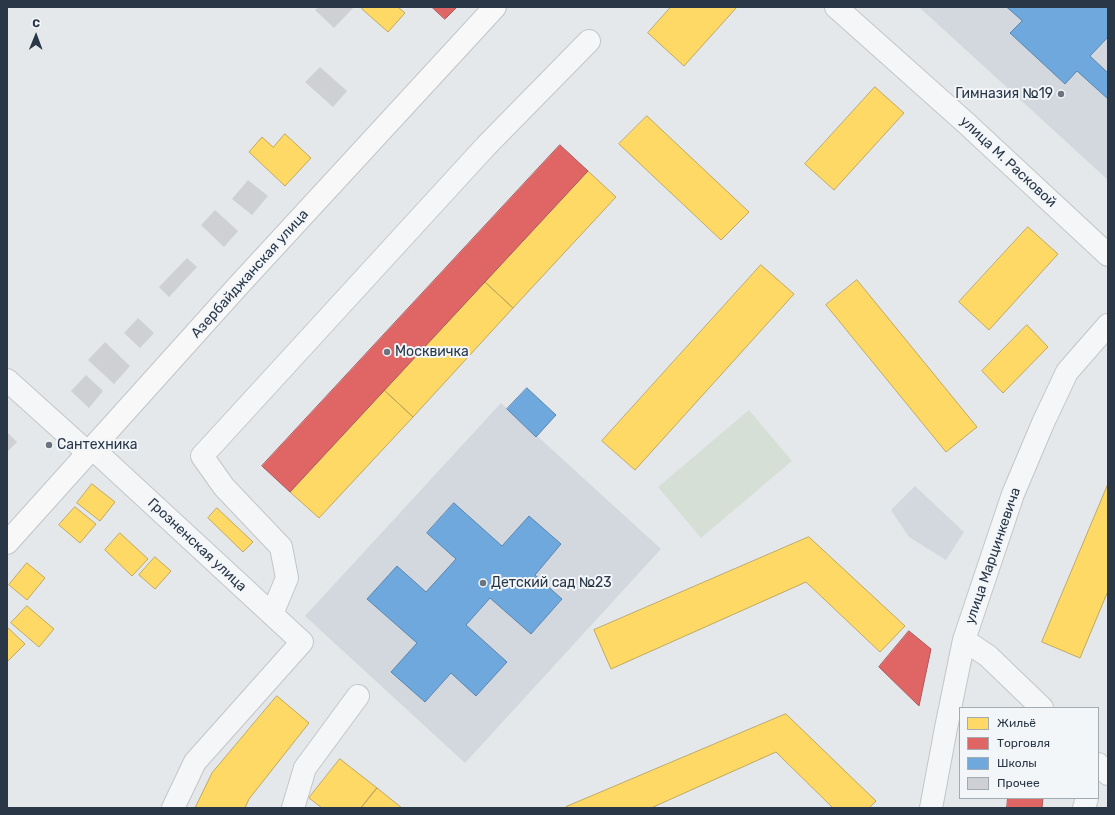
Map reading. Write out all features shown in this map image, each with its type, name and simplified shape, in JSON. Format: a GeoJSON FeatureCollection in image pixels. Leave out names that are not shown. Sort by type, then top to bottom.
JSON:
{"type":"FeatureCollection","features":[{"type":"Feature","properties":{"kind":"main road","name":"Азербайджанская улица"},"geometry":{"type":"LineString","coordinates":[[7,543],[244,280],[495,7]]}},
{"type":"Feature","properties":{"kind":"street","name":"улица М. Расковой"},"geometry":{"type":"LineString","coordinates":[[836,7],[966,123],[1108,255]]}},
{"type":"Feature","properties":{"kind":"street"},"geometry":{"type":"LineString","coordinates":[[272,614],[287,578],[281,547],[224,487],[202,456],[486,146],[589,41]]}},
{"type":"Feature","properties":{"kind":"street","name":"улица Марцинкевича"},"geometry":{"type":"LineString","coordinates":[[931,808],[964,640],[1013,494],[1043,423],[1067,372],[1108,326]]}},
{"type":"Feature","properties":{"kind":"street","name":"Грозненская улица"},"geometry":{"type":"LineString","coordinates":[[7,380],[90,450],[302,642],[195,762],[173,808]]}},
{"type":"Feature","properties":{"kind":"street"},"geometry":{"type":"LineString","coordinates":[[964,640],[988,656],[1041,707]]}},
{"type":"Feature","properties":{"kind":"street"},"geometry":{"type":"LineString","coordinates":[[292,808],[305,768],[358,696]]}},
{"type":"Feature","properties":{"kind":"shaded area","name":"Гимназия №19"},"geometry":{"type":"Polygon","coordinates":[[[919,7],[1108,7],[1108,180],[919,7]]]}},
{"type":"Feature","properties":{"kind":"shaded area","name":"Детский сад №23"},"geometry":{"type":"Polygon","coordinates":[[[501,403],[661,549],[465,763],[305,616],[501,403]]]}},
{"type":"Feature","properties":{"kind":"shaded area"},"geometry":{"type":"Polygon","coordinates":[[[749,410],[792,461],[701,538],[658,487],[749,410]]]}},
{"type":"Feature","properties":{"kind":"shaded area"},"geometry":{"type":"Polygon","coordinates":[[[915,486],[964,532],[946,560],[909,537],[891,510],[915,486]]]}},
{"type":"Feature","properties":{"kind":"building: Жильё"},"geometry":{"type":"Polygon","coordinates":[[[364,7],[398,7],[405,13],[388,32],[362,9],[364,7]]]}},
{"type":"Feature","properties":{"kind":"building: Жильё"},"geometry":{"type":"Polygon","coordinates":[[[671,7],[737,7],[684,66],[648,33],[671,7]]]}},
{"type":"Feature","properties":{"kind":"building: Жильё"},"geometry":{"type":"Polygon","coordinates":[[[875,87],[904,113],[834,190],[805,164],[875,87]]]}},
{"type":"Feature","properties":{"kind":"building: Жильё"},"geometry":{"type":"Polygon","coordinates":[[[647,116],[749,212],[721,240],[619,144],[647,116]]]}},
{"type":"Feature","properties":{"kind":"building: Жильё"},"geometry":{"type":"Polygon","coordinates":[[[285,134],[311,158],[285,186],[249,152],[262,137],[273,147],[285,134]]]}},
{"type":"Feature","properties":{"kind":"building: Жильё"},"geometry":{"type":"Polygon","coordinates":[[[588,171],[616,197],[513,308],[485,282],[588,171]]]}},
{"type":"Feature","properties":{"kind":"building: Жильё"},"geometry":{"type":"Polygon","coordinates":[[[1028,227],[1058,254],[989,330],[959,302],[1028,227]]]}},
{"type":"Feature","properties":{"kind":"building: Жильё"},"geometry":{"type":"Polygon","coordinates":[[[761,265],[794,294],[635,470],[602,441],[761,265]]]}},
{"type":"Feature","properties":{"kind":"building: Жильё"},"geometry":{"type":"Polygon","coordinates":[[[857,280],[977,427],[946,452],[826,305],[857,280]]]}},
{"type":"Feature","properties":{"kind":"building: Жильё"},"geometry":{"type":"Polygon","coordinates":[[[485,282],[513,308],[413,417],[384,390],[485,282]]]}},
{"type":"Feature","properties":{"kind":"building: Жильё"},"geometry":{"type":"Polygon","coordinates":[[[1027,325],[1048,347],[1003,393],[982,371],[1027,325]]]}},
{"type":"Feature","properties":{"kind":"building: Жильё"},"geometry":{"type":"Polygon","coordinates":[[[384,390],[413,417],[319,518],[290,492],[384,390]]]}},
{"type":"Feature","properties":{"kind":"building: Жильё"},"geometry":{"type":"Polygon","coordinates":[[[92,484],[115,502],[100,521],[77,503],[92,484]]]}},
{"type":"Feature","properties":{"kind":"building: Жильё"},"geometry":{"type":"Polygon","coordinates":[[[1108,484],[1108,591],[1080,658],[1042,642],[1108,484]]]}},
{"type":"Feature","properties":{"kind":"building: Жильё"},"geometry":{"type":"Polygon","coordinates":[[[75,507],[96,524],[80,543],[59,525],[75,507]]]}},
{"type":"Feature","properties":{"kind":"building: Жильё"},"geometry":{"type":"Polygon","coordinates":[[[217,508],[253,542],[243,552],[208,518],[217,508]]]}},
{"type":"Feature","properties":{"kind":"building: Жильё"},"geometry":{"type":"Polygon","coordinates":[[[120,533],[148,559],[132,576],[105,550],[120,533]]]}},
{"type":"Feature","properties":{"kind":"building: Жильё"},"geometry":{"type":"Polygon","coordinates":[[[809,537],[905,626],[880,652],[806,582],[611,669],[594,630],[809,537]]]}},
{"type":"Feature","properties":{"kind":"building: Жильё"},"geometry":{"type":"Polygon","coordinates":[[[155,557],[171,571],[155,589],[139,575],[155,557]]]}},
{"type":"Feature","properties":{"kind":"building: Жильё"},"geometry":{"type":"Polygon","coordinates":[[[27,563],[45,578],[27,600],[9,585],[27,563]]]}},
{"type":"Feature","properties":{"kind":"building: Жильё"},"geometry":{"type":"Polygon","coordinates":[[[27,606],[54,629],[39,647],[11,623],[27,606]]]}},
{"type":"Feature","properties":{"kind":"building: Жильё"},"geometry":{"type":"Polygon","coordinates":[[[7,627],[25,644],[8,661],[7,660],[7,627]]]}},
{"type":"Feature","properties":{"kind":"building: Жильё"},"geometry":{"type":"Polygon","coordinates":[[[277,696],[309,723],[249,799],[245,808],[195,808],[212,773],[277,696]]]}},
{"type":"Feature","properties":{"kind":"building: Жильё"},"geometry":{"type":"Polygon","coordinates":[[[786,714],[876,801],[869,808],[833,808],[776,752],[651,808],[566,808],[566,807],[786,714]]]}},
{"type":"Feature","properties":{"kind":"building: Жильё"},"geometry":{"type":"Polygon","coordinates":[[[340,759],[377,788],[361,808],[322,808],[309,798],[340,759]]]}},
{"type":"Feature","properties":{"kind":"building: Жильё"},"geometry":{"type":"Polygon","coordinates":[[[377,788],[402,808],[361,808],[377,788]]]}},
{"type":"Feature","properties":{"kind":"building: Торговля"},"geometry":{"type":"Polygon","coordinates":[[[432,7],[457,7],[445,19],[432,7]]]}},
{"type":"Feature","properties":{"kind":"building: Торговля"},"geometry":{"type":"Polygon","coordinates":[[[560,145],[588,171],[290,492],[262,466],[560,145]]]}},
{"type":"Feature","properties":{"kind":"building: Торговля"},"geometry":{"type":"Polygon","coordinates":[[[909,631],[931,649],[919,706],[879,667],[909,631]]]}},
{"type":"Feature","properties":{"kind":"building: Торговля"},"geometry":{"type":"Polygon","coordinates":[[[1008,799],[1043,799],[1042,808],[1007,808],[1008,799]]]}},
{"type":"Feature","properties":{"kind":"building: Школы"},"geometry":{"type":"Polygon","coordinates":[[[1007,7],[1108,7],[1108,37],[1090,56],[1108,73],[1108,99],[1077,71],[1065,84],[1010,33],[1022,21],[1007,7]]]}},
{"type":"Feature","properties":{"kind":"building: Школы"},"geometry":{"type":"Polygon","coordinates":[[[527,388],[556,415],[536,437],[507,409],[527,388]]]}},
{"type":"Feature","properties":{"kind":"building: Школы"},"geometry":{"type":"Polygon","coordinates":[[[454,503],[502,546],[529,516],[561,544],[535,575],[562,599],[531,634],[490,598],[466,625],[507,662],[476,696],[451,673],[425,702],[391,672],[417,643],[367,599],[397,566],[426,592],[456,559],[427,533],[454,503]]]}},
{"type":"Feature","properties":{"kind":"building: Прочее"},"geometry":{"type":"Polygon","coordinates":[[[318,7],[354,7],[334,28],[315,10],[318,7]]]}},
{"type":"Feature","properties":{"kind":"building: Прочее"},"geometry":{"type":"Polygon","coordinates":[[[320,67],[347,91],[333,107],[305,82],[320,67]]]}},
{"type":"Feature","properties":{"kind":"building: Прочее"},"geometry":{"type":"Polygon","coordinates":[[[248,180],[268,196],[252,215],[232,199],[248,180]]]}},
{"type":"Feature","properties":{"kind":"building: Прочее"},"geometry":{"type":"Polygon","coordinates":[[[215,210],[238,231],[224,247],[201,225],[215,210]]]}},
{"type":"Feature","properties":{"kind":"building: Прочее"},"geometry":{"type":"Polygon","coordinates":[[[187,258],[197,267],[169,297],[159,287],[187,258]]]}},
{"type":"Feature","properties":{"kind":"building: Прочее"},"geometry":{"type":"Polygon","coordinates":[[[138,318],[154,333],[140,348],[124,333],[138,318]]]}},
{"type":"Feature","properties":{"kind":"building: Прочее"},"geometry":{"type":"Polygon","coordinates":[[[105,342],[130,366],[114,384],[88,360],[105,342]]]}},
{"type":"Feature","properties":{"kind":"building: Прочее"},"geometry":{"type":"Polygon","coordinates":[[[86,375],[103,391],[89,408],[71,391],[86,375]]]}},
{"type":"Feature","properties":{"kind":"building: Прочее"},"geometry":{"type":"Polygon","coordinates":[[[7,432],[17,442],[7,452],[7,432]]]}},
{"type":"Feature","properties":{"kind":"place","name":"Гимназия №19"},"geometry":{"type":"Point","coordinates":[1061,94]}},
{"type":"Feature","properties":{"kind":"place","name":"Москвичка"},"geometry":{"type":"Point","coordinates":[387,352]}},
{"type":"Feature","properties":{"kind":"place","name":"Сантехника"},"geometry":{"type":"Point","coordinates":[49,445]}},
{"type":"Feature","properties":{"kind":"place","name":"Детский сад №23"},"geometry":{"type":"Point","coordinates":[483,583]}}]}
